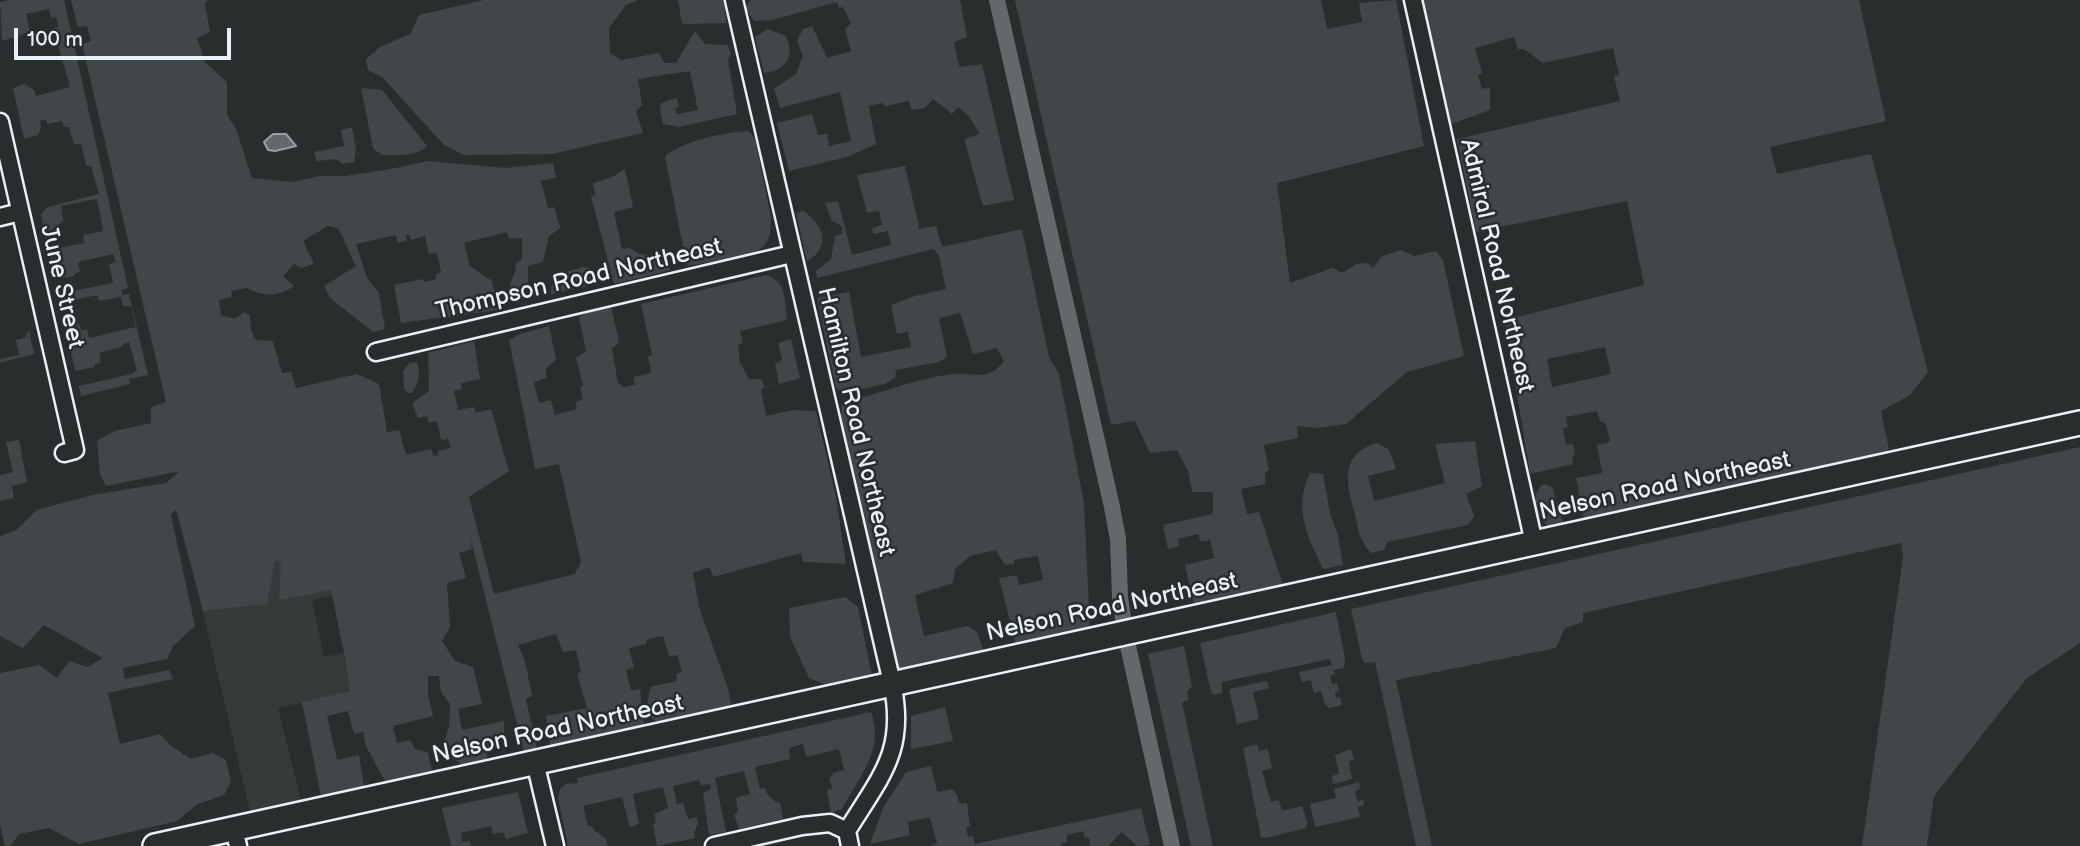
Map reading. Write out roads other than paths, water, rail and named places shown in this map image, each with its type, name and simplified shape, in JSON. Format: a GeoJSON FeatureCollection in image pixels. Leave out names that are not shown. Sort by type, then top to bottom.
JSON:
{"type":"FeatureCollection","features":[{"type":"Feature","properties":{"kind":"street","name":"Hamilton Road Northeast"},"geometry":{"type":"LineString","coordinates":[[734,0],[892,683],[897,718],[895,743],[885,769],[849,839]]}},
{"type":"Feature","properties":{"kind":"street","name":"Admiral Road Northeast"},"geometry":{"type":"LineString","coordinates":[[1413,0],[1534,542]]}},
{"type":"Feature","properties":{"kind":"street","name":"June Street"},"geometry":{"type":"LineString","coordinates":[[0,122],[75,450],[64,453]]}},
{"type":"Feature","properties":{"kind":"street"},"geometry":{"type":"LineString","coordinates":[[0,217],[20,212]]}},
{"type":"Feature","properties":{"kind":"street","name":"Thompson Road Northeast"},"geometry":{"type":"LineString","coordinates":[[376,352],[792,254]]}},
{"type":"Feature","properties":{"kind":"street","name":"Nelson Road Northeast"},"geometry":{"type":"LineString","coordinates":[[155,846],[236,837],[536,762],[2080,423]]}},
{"type":"Feature","properties":{"kind":"street"},"geometry":{"type":"LineString","coordinates":[[536,762],[555,846]]}},
{"type":"Feature","properties":{"kind":"street"},"geometry":{"type":"LineString","coordinates":[[714,846],[830,823],[849,839]]}},
{"type":"Feature","properties":{"kind":"waterway"},"geometry":{"type":"LineString","coordinates":[[997,0],[1112,507],[1118,539],[1120,597],[1125,632],[1172,846]]}}]}
